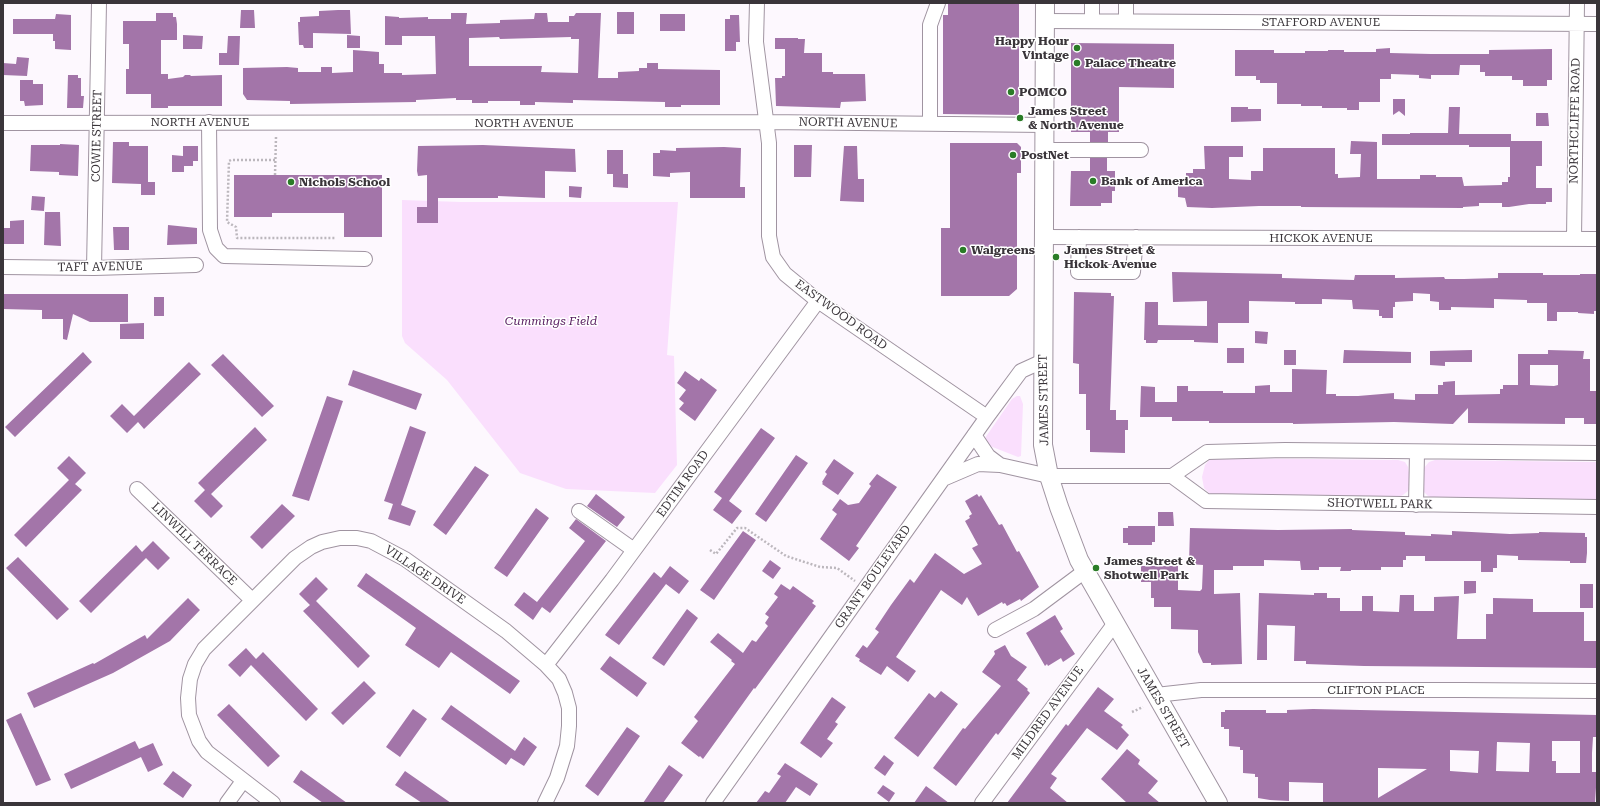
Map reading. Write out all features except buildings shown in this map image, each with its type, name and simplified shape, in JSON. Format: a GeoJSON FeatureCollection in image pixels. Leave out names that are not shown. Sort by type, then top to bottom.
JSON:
{"type":"FeatureCollection","features":[{"type":"Feature","properties":{"kind":"main road","name":"JAMES STREET"},"geometry":{"type":"LineString","coordinates":[[1045,3],[1043,445],[1049,476],[1079,560],[1115,623],[1149,701],[1218,803]]}},
{"type":"Feature","properties":{"kind":"street","name":"COWIE STREET"},"geometry":{"type":"LineString","coordinates":[[94,268],[99,3]]}},
{"type":"Feature","properties":{"kind":"street","name":"EASTWOOD ROAD"},"geometry":{"type":"LineString","coordinates":[[757,3],[756,42],[765,122],[769,143],[769,236],[773,257],[785,274],[818,302],[987,417]]}},
{"type":"Feature","properties":{"kind":"street"},"geometry":{"type":"LineString","coordinates":[[930,124],[930,25],[938,3]]}},
{"type":"Feature","properties":{"kind":"street"},"geometry":{"type":"LineString","coordinates":[[1092,3],[1092,21]]}},
{"type":"Feature","properties":{"kind":"street"},"geometry":{"type":"LineString","coordinates":[[1126,3],[1126,21]]}},
{"type":"Feature","properties":{"kind":"street","name":"NORTHCLIFFE ROAD"},"geometry":{"type":"LineString","coordinates":[[1574,239],[1576,3]]}},
{"type":"Feature","properties":{"kind":"street","name":"STAFFORD AVENUE"},"geometry":{"type":"LineString","coordinates":[[1045,21],[1597,24]]}},
{"type":"Feature","properties":{"kind":"street"},"geometry":{"type":"LineString","coordinates":[[209,122],[210,230],[216,248],[224,256],[365,259]]}},
{"type":"Feature","properties":{"kind":"street","name":"NORTH AVENUE"},"geometry":{"type":"LineString","coordinates":[[3,123],[765,122],[1045,125]]}},
{"type":"Feature","properties":{"kind":"street"},"geometry":{"type":"LineString","coordinates":[[1044,150],[1141,150]]}},
{"type":"Feature","properties":{"kind":"street","name":"HICKOK AVENUE"},"geometry":{"type":"LineString","coordinates":[[1044,236],[1597,239]]}},
{"type":"Feature","properties":{"kind":"street"},"geometry":{"type":"LineString","coordinates":[[1079,237],[1078,272],[1133,272],[1136,237]]}},
{"type":"Feature","properties":{"kind":"street","name":"TAFT AVENUE"},"geometry":{"type":"LineString","coordinates":[[3,267],[94,268],[196,265]]}},
{"type":"Feature","properties":{"kind":"street","name":"EDTIM ROAD"},"geometry":{"type":"LineString","coordinates":[[546,665],[634,550],[818,302]]}},
{"type":"Feature","properties":{"kind":"street","name":"GRANT BOULEVARD"},"geometry":{"type":"LineString","coordinates":[[713,803],[1021,371],[1043,361]]}},
{"type":"Feature","properties":{"kind":"street"},"geometry":{"type":"LineString","coordinates":[[974,435],[988,456],[1000,465]]}},
{"type":"Feature","properties":{"kind":"street"},"geometry":{"type":"LineString","coordinates":[[943,479],[978,464],[1000,465],[1049,476],[1172,476],[1206,452],[1285,450],[1597,454]]}},
{"type":"Feature","properties":{"kind":"street"},"geometry":{"type":"LineString","coordinates":[[1416,505],[1417,452]]}},
{"type":"Feature","properties":{"kind":"street","name":"SHOTWELL PARK"},"geometry":{"type":"LineString","coordinates":[[1172,476],[1206,502],[1597,507]]}},
{"type":"Feature","properties":{"kind":"street","name":"LINWILL TERRACE"},"geometry":{"type":"LineString","coordinates":[[137,489],[252,600]]}},
{"type":"Feature","properties":{"kind":"street"},"geometry":{"type":"LineString","coordinates":[[579,511],[634,550]]}},
{"type":"Feature","properties":{"kind":"street","name":"VILLAGE DRIVE"},"geometry":{"type":"LineString","coordinates":[[273,803],[207,752],[199,741],[189,715],[188,698],[190,679],[194,664],[204,649],[296,558],[311,547],[322,542],[340,538],[357,538],[371,540],[405,559],[506,631],[546,665],[559,679],[569,708],[567,746],[557,778],[545,803]]}},
{"type":"Feature","properties":{"kind":"street"},"geometry":{"type":"LineString","coordinates":[[995,630],[1034,609],[1085,571]]}},
{"type":"Feature","properties":{"kind":"street","name":"MILDRED AVENUE"},"geometry":{"type":"LineString","coordinates":[[982,803],[1115,623]]}},
{"type":"Feature","properties":{"kind":"street","name":"CLIFTON PLACE"},"geometry":{"type":"LineString","coordinates":[[1149,701],[1201,690],[1462,690],[1597,692]]}},
{"type":"Feature","properties":{"kind":"street"},"geometry":{"type":"LineString","coordinates":[[227,803],[243,781]]}},
{"type":"Feature","properties":{"kind":"path"},"geometry":{"type":"LineString","coordinates":[[275,175],[276,137]]}},
{"type":"Feature","properties":{"kind":"path"},"geometry":{"type":"LineString","coordinates":[[275,160],[229,161],[227,222],[236,227],[237,238],[336,238]]}},
{"type":"Feature","properties":{"kind":"path"},"geometry":{"type":"LineString","coordinates":[[710,550],[716,554],[737,528],[745,528],[786,556],[820,567],[837,568],[865,588]]}},
{"type":"Feature","properties":{"kind":"path"},"geometry":{"type":"LineString","coordinates":[[1132,712],[1149,701]]}},
{"type":"Feature","properties":{"kind":"green space","name":"Cummings Field"},"geometry":{"type":"Polygon","coordinates":[[[402,200],[461,202],[678,202],[667,355],[674,356],[677,465],[655,493],[566,489],[520,473],[447,380],[405,343],[402,336],[402,200]]]}},
{"type":"Feature","properties":{"kind":"green space"},"geometry":{"type":"Polygon","coordinates":[[[1020,396],[1023,404],[1021,456],[1018,457],[990,446],[985,438],[1012,399],[1020,396]]]}},
{"type":"Feature","properties":{"kind":"green space"},"geometry":{"type":"Polygon","coordinates":[[[1210,459],[1398,460],[1405,462],[1408,467],[1410,478],[1408,491],[1397,498],[1216,497],[1204,488],[1202,477],[1205,465],[1210,459]]]}},
{"type":"Feature","properties":{"kind":"green space"},"geometry":{"type":"Polygon","coordinates":[[[1435,460],[1597,462],[1597,501],[1434,499],[1423,491],[1421,479],[1424,468],[1429,462],[1435,460]]]}},
{"type":"Feature","properties":{"kind":"place","name":"Happy Hour Vintage"},"geometry":{"type":"Point","coordinates":[1077,48]}},
{"type":"Feature","properties":{"kind":"place","name":"Palace Theatre"},"geometry":{"type":"Point","coordinates":[1077,63]}},
{"type":"Feature","properties":{"kind":"place","name":"POMCO"},"geometry":{"type":"Point","coordinates":[1011,92]}},
{"type":"Feature","properties":{"kind":"place","name":"James Street & North Avenue"},"geometry":{"type":"Point","coordinates":[1020,118]}},
{"type":"Feature","properties":{"kind":"place","name":"PostNet"},"geometry":{"type":"Point","coordinates":[1013,155]}},
{"type":"Feature","properties":{"kind":"place","name":"Bank of America"},"geometry":{"type":"Point","coordinates":[1093,181]}},
{"type":"Feature","properties":{"kind":"place","name":"Nichols School"},"geometry":{"type":"Point","coordinates":[291,182]}},
{"type":"Feature","properties":{"kind":"place","name":"Walgreens"},"geometry":{"type":"Point","coordinates":[963,250]}},
{"type":"Feature","properties":{"kind":"place","name":"James Street & Hickok Avenue"},"geometry":{"type":"Point","coordinates":[1056,257]}},
{"type":"Feature","properties":{"kind":"place","name":"James Street & Shotwell Park"},"geometry":{"type":"Point","coordinates":[1096,568]}}]}
